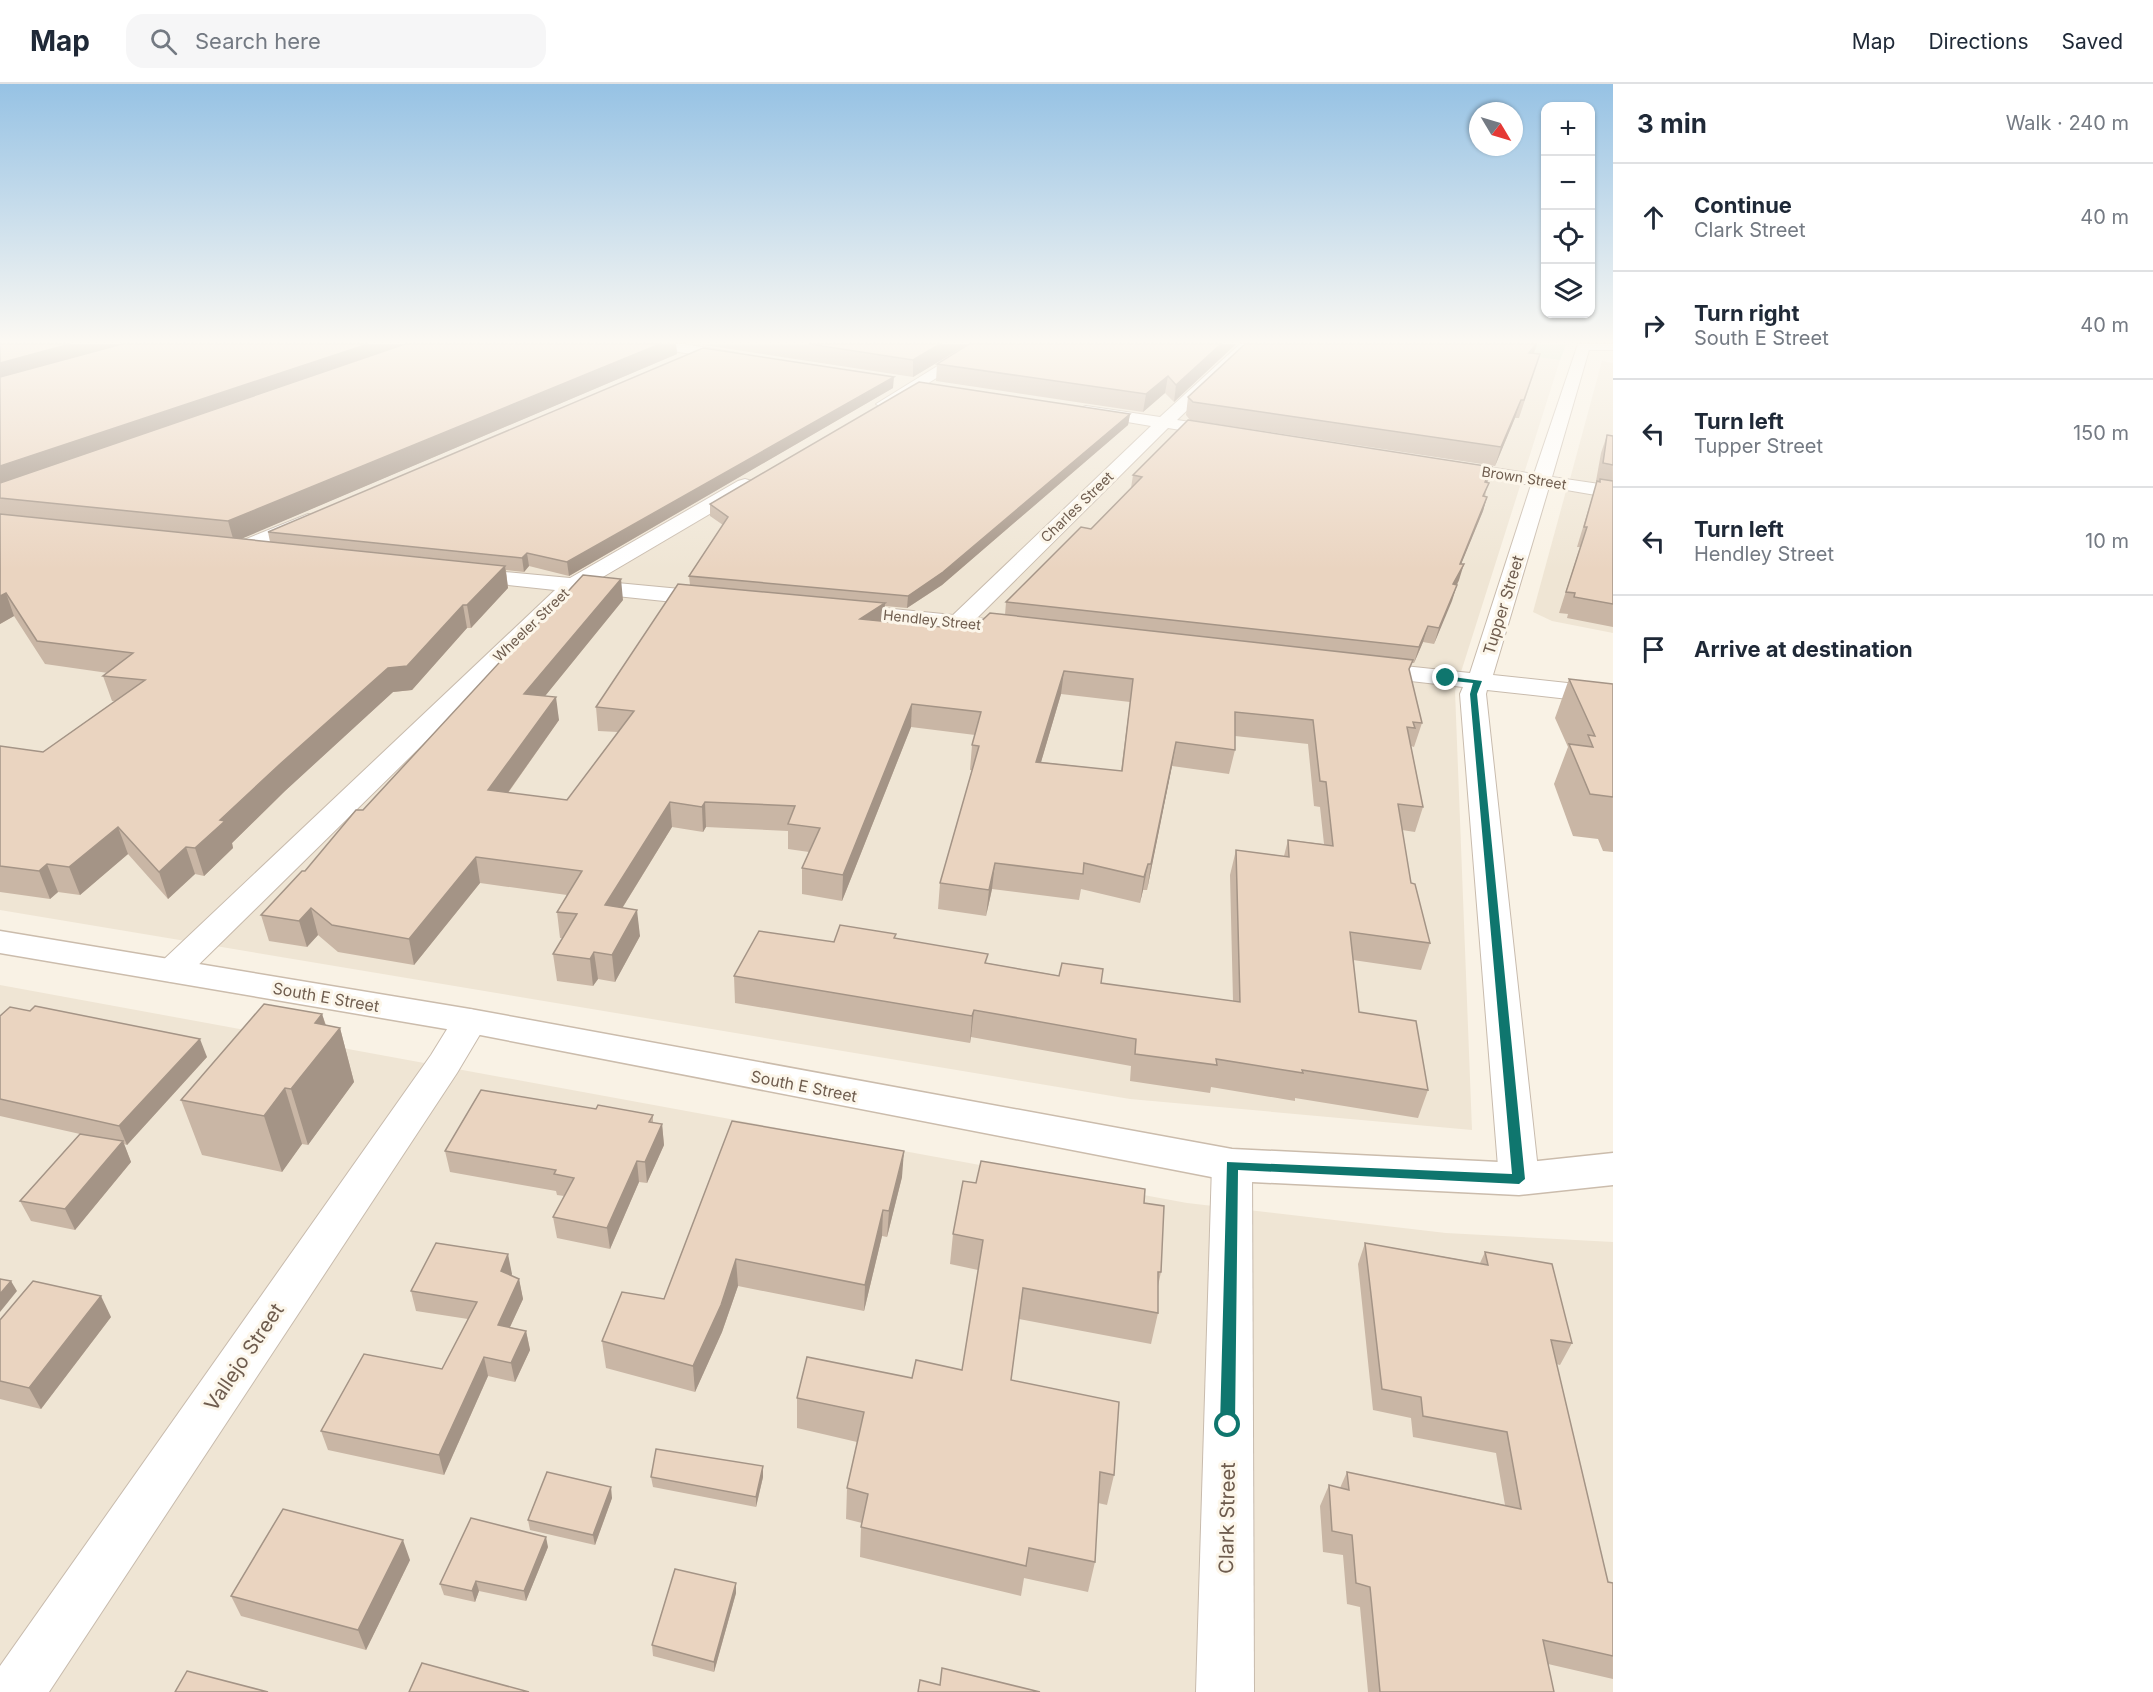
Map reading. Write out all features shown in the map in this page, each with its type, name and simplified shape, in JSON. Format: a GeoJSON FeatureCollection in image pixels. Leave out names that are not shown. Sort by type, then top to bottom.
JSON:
{"type":"FeatureCollection","features":[{"type":"Feature","properties":{"kind":"street"},"geometry":{"type":"LineString","coordinates":[[1139,419],[1243,435]]}},
{"type":"Feature","properties":{"kind":"street","name":"Charles Street"},"geometry":{"type":"LineString","coordinates":[[959,622],[1168,419]]}},
{"type":"Feature","properties":{"kind":"street","name":"Tupper Street"},"geometry":{"type":"LineString","coordinates":[[1519,1179],[1473,694],[1483,670],[1561,419]]}},
{"type":"Feature","properties":{"kind":"street","name":"Brown Street"},"geometry":{"type":"LineString","coordinates":[[1426,463],[1613,492]]}},
{"type":"Feature","properties":{"kind":"street","name":"Wheeler Street"},"geometry":{"type":"LineString","coordinates":[[172,971],[572,586],[765,473]]}},
{"type":"Feature","properties":{"kind":"street"},"geometry":{"type":"LineString","coordinates":[[274,554],[226,549],[323,513]]}},
{"type":"Feature","properties":{"kind":"street"},"geometry":{"type":"LineString","coordinates":[[439,572],[738,602]]}},
{"type":"Feature","properties":{"kind":"street","name":"Hendley Street"},"geometry":{"type":"LineString","coordinates":[[819,609],[1041,631]]}},
{"type":"Feature","properties":{"kind":"street"},"geometry":{"type":"LineString","coordinates":[[1344,666],[1613,696]]}},
{"type":"Feature","properties":{"kind":"street","name":"South E Street"},"geometry":{"type":"LineString","coordinates":[[0,942],[470,1021],[1232,1165],[1519,1179],[1613,1169]]}},
{"type":"Feature","properties":{"kind":"street","name":"Vallejo Street"},"geometry":{"type":"LineString","coordinates":[[16,1692],[444,1064],[470,1021]]}},
{"type":"Feature","properties":{"kind":"street","name":"Clark Street"},"geometry":{"type":"LineString","coordinates":[[1225,1692],[1232,1165]]}},
{"type":"Feature","properties":{"kind":"shaded area"},"geometry":{"type":"Polygon","coordinates":[[[0,419],[1541,419],[1455,691],[1472,1130],[1130,1099],[0,910],[0,419]]]}},
{"type":"Feature","properties":{"kind":"shaded area"},"geometry":{"type":"Polygon","coordinates":[[[1586,419],[1613,419],[1613,485],[1570,479],[1586,419]]]}},
{"type":"Feature","properties":{"kind":"shaded area"},"geometry":{"type":"Polygon","coordinates":[[[1566,491],[1613,497],[1613,633],[1552,621],[1533,612],[1566,491]]]}},
{"type":"Feature","properties":{"kind":"shaded area"},"geometry":{"type":"Polygon","coordinates":[[[0,985],[1187,1203],[1446,1233],[1613,1242],[1613,1692],[0,1692],[0,985]]]}},
{"type":"Feature","properties":{"kind":"building"},"geometry":{"type":"Polygon","coordinates":[[[0,419],[142,419],[0,466],[0,419]]]}},
{"type":"Feature","properties":{"kind":"building"},"geometry":{"type":"Polygon","coordinates":[[[186,419],[477,419],[228,521],[0,498],[0,483],[186,419]]]}},
{"type":"Feature","properties":{"kind":"building"},"geometry":{"type":"Polygon","coordinates":[[[535,419],[820,419],[567,562],[527,553],[522,558],[268,532],[535,419]]]}},
{"type":"Feature","properties":{"kind":"building"},"geometry":{"type":"Polygon","coordinates":[[[856,419],[1124,419],[943,572],[908,596],[689,576],[728,517],[710,504],[856,419]]]}},
{"type":"Feature","properties":{"kind":"building"},"geometry":{"type":"Polygon","coordinates":[[[1310,419],[1513,419],[1501,447],[1310,419]]]}},
{"type":"Feature","properties":{"kind":"building"},"geometry":{"type":"Polygon","coordinates":[[[1188,420],[1492,467],[1485,482],[1489,483],[1483,496],[1487,497],[1460,564],[1464,564],[1453,584],[1457,585],[1439,628],[1428,626],[1419,647],[1006,602],[1081,527],[1091,529],[1142,477],[1133,475],[1188,420]]]}},
{"type":"Feature","properties":{"kind":"building"},"geometry":{"type":"Polygon","coordinates":[[[1607,435],[1613,436],[1613,465],[1603,463],[1607,435]]]}},
{"type":"Feature","properties":{"kind":"building"},"geometry":{"type":"Polygon","coordinates":[[[1600,479],[1613,481],[1613,604],[1574,597],[1575,593],[1566,592],[1587,527],[1584,527],[1597,481],[1600,482],[1600,479]]]}},
{"type":"Feature","properties":{"kind":"building"},"geometry":{"type":"Polygon","coordinates":[[[0,514],[505,566],[467,605],[463,605],[407,666],[388,668],[220,820],[225,821],[195,848],[186,847],[159,872],[118,827],[69,867],[47,864],[39,871],[0,866],[0,746],[43,752],[145,680],[103,676],[133,653],[37,641],[6,593],[0,596],[0,514]]]}},
{"type":"Feature","properties":{"kind":"building"},"geometry":{"type":"Polygon","coordinates":[[[583,575],[621,579],[524,694],[556,697],[488,790],[567,800],[634,711],[596,707],[678,584],[885,603],[860,619],[972,630],[990,613],[1413,660],[1409,669],[1422,723],[1413,722],[1415,728],[1407,727],[1423,807],[1398,804],[1411,883],[1415,884],[1430,943],[1350,932],[1359,1012],[1416,1021],[1428,1090],[1216,1059],[1217,1065],[1135,1054],[1136,1039],[974,1010],[972,1016],[734,976],[759,931],[834,942],[840,925],[896,934],[894,938],[988,954],[985,963],[1059,976],[1062,963],[1103,969],[1101,983],[1240,1002],[1236,850],[1289,857],[1288,840],[1333,846],[1326,782],[1320,781],[1313,720],[1235,712],[1235,750],[1176,742],[1151,864],[1148,864],[1144,877],[1084,863],[1083,874],[995,863],[989,890],[940,883],[979,746],[972,745],[981,712],[912,704],[843,875],[802,868],[820,828],[788,824],[795,806],[705,802],[702,807],[670,802],[605,905],[637,910],[612,955],[594,952],[590,959],[553,954],[577,914],[557,912],[582,871],[476,857],[409,939],[332,925],[311,908],[299,921],[261,915],[302,871],[305,871],[356,810],[363,810],[522,638],[524,639],[583,575]],[[1064,671],[1036,762],[1122,771],[1133,679],[1064,671]]]}},
{"type":"Feature","properties":{"kind":"building"},"geometry":{"type":"Polygon","coordinates":[[[1569,679],[1613,684],[1613,797],[1590,794],[1569,744],[1593,747],[1588,735],[1595,736],[1569,679]]]}},
{"type":"Feature","properties":{"kind":"building"},"geometry":{"type":"Polygon","coordinates":[[[264,1004],[322,1014],[315,1023],[340,1028],[291,1089],[285,1088],[264,1116],[181,1100],[264,1004]]]}},
{"type":"Feature","properties":{"kind":"building"},"geometry":{"type":"Polygon","coordinates":[[[35,1006],[200,1039],[119,1126],[0,1099],[0,1016],[10,1007],[30,1011],[35,1006]]]}},
{"type":"Feature","properties":{"kind":"building"},"geometry":{"type":"Polygon","coordinates":[[[481,1090],[596,1109],[598,1105],[653,1115],[649,1122],[662,1124],[645,1162],[637,1161],[607,1228],[553,1217],[574,1178],[554,1174],[556,1170],[445,1151],[481,1090]]]}},
{"type":"Feature","properties":{"kind":"building"},"geometry":{"type":"Polygon","coordinates":[[[732,1121],[904,1151],[889,1211],[883,1210],[865,1285],[736,1259],[721,1305],[693,1366],[602,1341],[622,1292],[664,1299],[732,1121]]]}},
{"type":"Feature","properties":{"kind":"building"},"geometry":{"type":"Polygon","coordinates":[[[80,1134],[123,1141],[65,1209],[20,1201],[80,1134]]]}},
{"type":"Feature","properties":{"kind":"building"},"geometry":{"type":"Polygon","coordinates":[[[981,1161],[1145,1189],[1144,1203],[1164,1206],[1161,1272],[1158,1272],[1158,1313],[1023,1288],[1011,1380],[1119,1402],[1114,1475],[1100,1472],[1095,1562],[1029,1548],[1026,1566],[861,1527],[868,1494],[847,1488],[864,1412],[797,1398],[807,1357],[912,1378],[916,1360],[962,1370],[983,1240],[953,1234],[963,1181],[976,1183],[981,1161]]]}},
{"type":"Feature","properties":{"kind":"building"},"geometry":{"type":"Polygon","coordinates":[[[436,1243],[508,1254],[501,1271],[519,1279],[498,1325],[526,1331],[511,1363],[484,1357],[439,1455],[321,1431],[364,1354],[442,1369],[477,1302],[411,1291],[436,1243]]]}},
{"type":"Feature","properties":{"kind":"building"},"geometry":{"type":"Polygon","coordinates":[[[1365,1243],[1488,1265],[1485,1252],[1552,1264],[1572,1343],[1551,1340],[1608,1582],[1613,1583],[1613,1656],[1543,1640],[1554,1692],[1380,1692],[1370,1587],[1356,1583],[1352,1535],[1332,1531],[1329,1485],[1349,1490],[1347,1472],[1521,1509],[1507,1432],[1423,1416],[1421,1397],[1382,1389],[1365,1243]]]}},
{"type":"Feature","properties":{"kind":"building"},"geometry":{"type":"Polygon","coordinates":[[[0,1279],[11,1281],[0,1294],[0,1279]]]}},
{"type":"Feature","properties":{"kind":"building"},"geometry":{"type":"Polygon","coordinates":[[[33,1281],[101,1296],[29,1388],[0,1381],[0,1320],[33,1281]]]}},
{"type":"Feature","properties":{"kind":"building"},"geometry":{"type":"Polygon","coordinates":[[[656,1449],[763,1466],[756,1497],[651,1477],[656,1449]]]}},
{"type":"Feature","properties":{"kind":"building"},"geometry":{"type":"Polygon","coordinates":[[[547,1472],[611,1487],[593,1535],[528,1520],[547,1472]]]}},
{"type":"Feature","properties":{"kind":"building"},"geometry":{"type":"Polygon","coordinates":[[[283,1509],[403,1540],[358,1630],[231,1596],[283,1509]]]}},
{"type":"Feature","properties":{"kind":"building"},"geometry":{"type":"Polygon","coordinates":[[[471,1518],[546,1537],[524,1591],[476,1581],[472,1591],[440,1584],[471,1518]]]}},
{"type":"Feature","properties":{"kind":"building"},"geometry":{"type":"Polygon","coordinates":[[[675,1569],[736,1583],[714,1662],[652,1645],[675,1569]]]}},
{"type":"Feature","properties":{"kind":"building"},"geometry":{"type":"Polygon","coordinates":[[[422,1663],[529,1692],[409,1692],[422,1663]]]}},
{"type":"Feature","properties":{"kind":"building"},"geometry":{"type":"Polygon","coordinates":[[[942,1668],[1040,1692],[918,1692],[920,1680],[940,1685],[942,1668]]]}},
{"type":"Feature","properties":{"kind":"building"},"geometry":{"type":"Polygon","coordinates":[[[187,1671],[268,1692],[175,1692],[187,1671]]]}},
{"type":"Feature","properties":{"kind":"route"},"geometry":{"type":"LineString","coordinates":[[1228,1425],[1232,1165],[1519,1179],[1473,694],[1478,681],[1446,678]]}}]}
